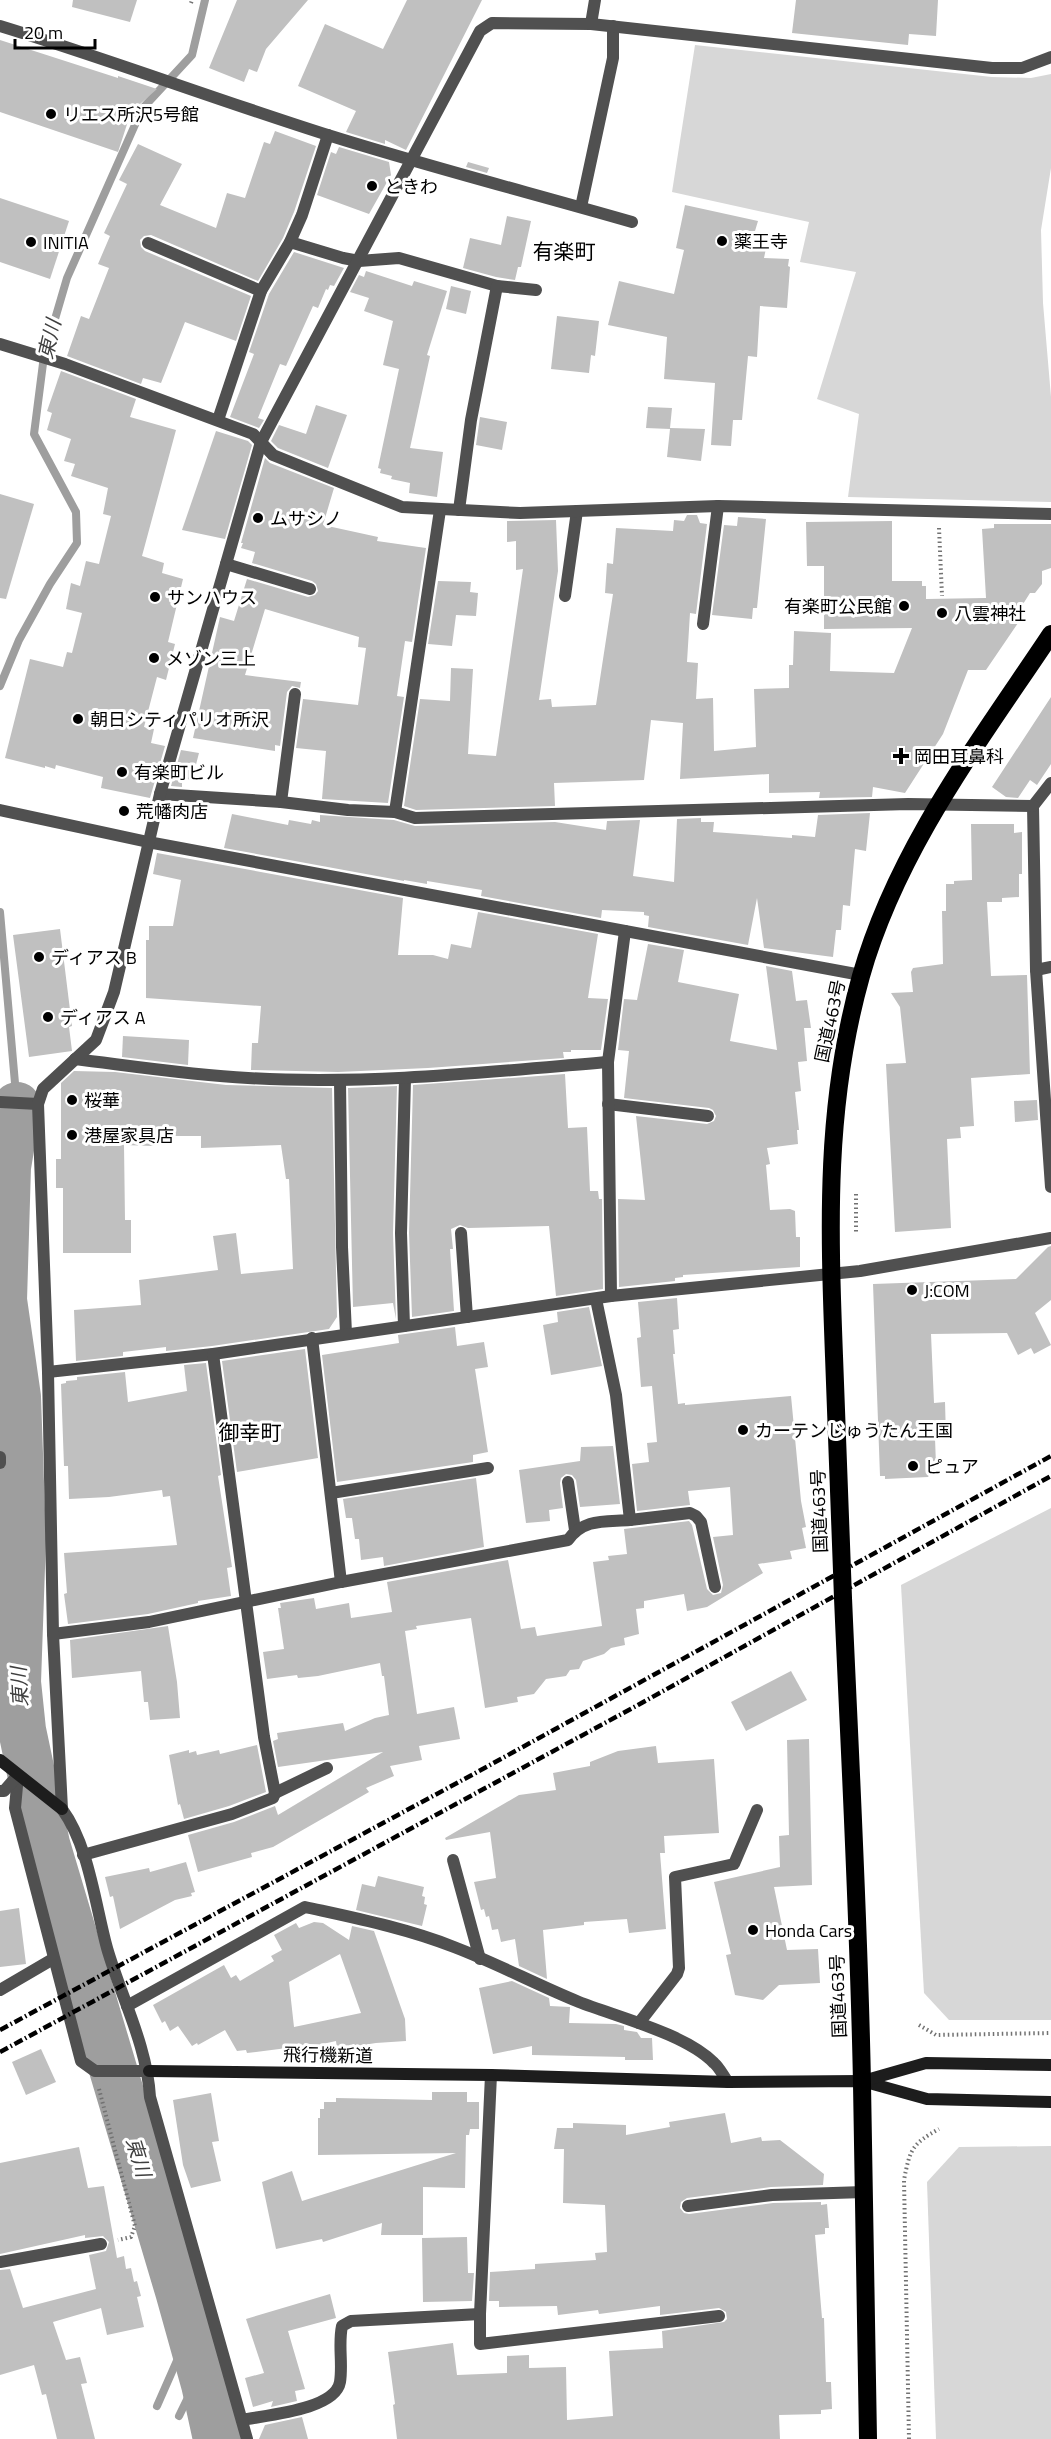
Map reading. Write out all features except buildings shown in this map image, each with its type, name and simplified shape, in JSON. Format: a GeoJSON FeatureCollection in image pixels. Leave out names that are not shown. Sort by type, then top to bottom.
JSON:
{"type":"FeatureCollection","features":[{"type":"Feature","properties":{"kind":"highway","name":"国道463号"},"geometry":{"type":"LineString","coordinates":[[868,2439],[862,2081],[831,1274],[831,1156],[836,1097],[846,1039],[861,975],[873,938],[912,849],[1051,634]]}},
{"type":"Feature","properties":{"kind":"street"},"geometry":{"type":"LineString","coordinates":[[591,24],[595,0]]}},
{"type":"Feature","properties":{"kind":"street"},"geometry":{"type":"LineString","coordinates":[[59,1807],[48,1372],[35,1104],[42,1089],[96,1040],[114,992],[160,794],[261,442],[480,31],[492,23],[591,24],[992,68],[1022,68],[1051,57]]}},
{"type":"Feature","properties":{"kind":"street"},"geometry":{"type":"LineString","coordinates":[[0,26],[145,72],[328,135],[412,161],[632,222]]}},
{"type":"Feature","properties":{"kind":"street"},"geometry":{"type":"LineString","coordinates":[[581,207],[613,58],[613,26]]}},
{"type":"Feature","properties":{"kind":"street"},"geometry":{"type":"LineString","coordinates":[[218,420],[261,291],[290,242],[302,215],[328,135]]}},
{"type":"Feature","properties":{"kind":"street"},"geometry":{"type":"LineString","coordinates":[[290,242],[343,258],[359,261],[399,258],[497,286],[536,290]]}},
{"type":"Feature","properties":{"kind":"street"},"geometry":{"type":"LineString","coordinates":[[148,243],[261,291]]}},
{"type":"Feature","properties":{"kind":"street"},"geometry":{"type":"LineString","coordinates":[[459,510],[471,420],[497,286]]}},
{"type":"Feature","properties":{"kind":"street"},"geometry":{"type":"LineString","coordinates":[[0,344],[65,364],[253,434],[273,455],[402,507],[520,513],[718,506],[1051,514]]}},
{"type":"Feature","properties":{"kind":"street"},"geometry":{"type":"LineString","coordinates":[[703,624],[718,506]]}},
{"type":"Feature","properties":{"kind":"street"},"geometry":{"type":"LineString","coordinates":[[394,812],[440,510]]}},
{"type":"Feature","properties":{"kind":"street"},"geometry":{"type":"LineString","coordinates":[[566,596],[577,511]]}},
{"type":"Feature","properties":{"kind":"street"},"geometry":{"type":"LineString","coordinates":[[226,564],[310,589]]}},
{"type":"Feature","properties":{"kind":"street"},"geometry":{"type":"LineString","coordinates":[[281,802],[295,694]]}},
{"type":"Feature","properties":{"kind":"street"},"geometry":{"type":"LineString","coordinates":[[1051,783],[1033,806],[1036,970],[1051,1187]]}},
{"type":"Feature","properties":{"kind":"street"},"geometry":{"type":"LineString","coordinates":[[160,794],[394,812],[415,818],[939,804],[1033,806]]}},
{"type":"Feature","properties":{"kind":"street"},"geometry":{"type":"LineString","coordinates":[[5,811],[148,842],[861,975]]}},
{"type":"Feature","properties":{"kind":"street"},"geometry":{"type":"LineString","coordinates":[[611,1296],[608,1062],[626,931]]}},
{"type":"Feature","properties":{"kind":"street"},"geometry":{"type":"LineString","coordinates":[[1036,970],[1051,967]]}},
{"type":"Feature","properties":{"kind":"street"},"geometry":{"type":"LineString","coordinates":[[75,1059],[247,1078],[340,1080],[405,1078],[608,1062]]}},
{"type":"Feature","properties":{"kind":"street"},"geometry":{"type":"LineString","coordinates":[[404,1326],[401,1233],[405,1078]]}},
{"type":"Feature","properties":{"kind":"street"},"geometry":{"type":"LineString","coordinates":[[340,1080],[342,1247],[346,1333]]}},
{"type":"Feature","properties":{"kind":"street"},"geometry":{"type":"LineString","coordinates":[[3,1102],[35,1104]]}},
{"type":"Feature","properties":{"kind":"street"},"geometry":{"type":"LineString","coordinates":[[608,1104],[708,1116]]}},
{"type":"Feature","properties":{"kind":"street"},"geometry":{"type":"LineString","coordinates":[[461,1233],[467,1317]]}},
{"type":"Feature","properties":{"kind":"street"},"geometry":{"type":"LineString","coordinates":[[48,1372],[213,1354],[611,1296],[831,1274],[1051,1238]]}},
{"type":"Feature","properties":{"kind":"street"},"geometry":{"type":"LineString","coordinates":[[596,1299],[616,1395],[630,1520]]}},
{"type":"Feature","properties":{"kind":"street"},"geometry":{"type":"LineString","coordinates":[[312,1338],[341,1582]]}},
{"type":"Feature","properties":{"kind":"street"},"geometry":{"type":"LineString","coordinates":[[213,1354],[264,1737],[275,1793]]}},
{"type":"Feature","properties":{"kind":"street"},"geometry":{"type":"LineString","coordinates":[[0,1457],[0,1463]]}},
{"type":"Feature","properties":{"kind":"street"},"geometry":{"type":"LineString","coordinates":[[331,1493],[488,1468]]}},
{"type":"Feature","properties":{"kind":"street"},"geometry":{"type":"LineString","coordinates":[[568,1482],[575,1530]]}},
{"type":"Feature","properties":{"kind":"street"},"geometry":{"type":"LineString","coordinates":[[53,1634],[149,1622],[341,1582],[568,1540],[575,1530],[585,1524],[690,1513],[700,1522],[715,1587]]}},
{"type":"Feature","properties":{"kind":"street"},"geometry":{"type":"LineString","coordinates":[[0,1760],[59,1807],[76,1833],[107,1949],[127,2006],[150,2097],[247,2439]]}},
{"type":"Feature","properties":{"kind":"street"},"geometry":{"type":"LineString","coordinates":[[83,1854],[232,1814],[273,1798],[275,1793],[327,1767]]}},
{"type":"Feature","properties":{"kind":"street"},"geometry":{"type":"LineString","coordinates":[[0,1791],[4,1791],[20,1777]]}},
{"type":"Feature","properties":{"kind":"street"},"geometry":{"type":"LineString","coordinates":[[20,1777],[15,1808],[81,2061],[97,2071],[143,2071]]}},
{"type":"Feature","properties":{"kind":"street"},"geometry":{"type":"LineString","coordinates":[[639,2023],[680,1968],[675,1877],[734,1864],[757,1810]]}},
{"type":"Feature","properties":{"kind":"street"},"geometry":{"type":"LineString","coordinates":[[453,1860],[480,1959]]}},
{"type":"Feature","properties":{"kind":"street"},"geometry":{"type":"LineString","coordinates":[[127,2006],[305,1907],[382,1924],[454,1947],[583,2004],[639,2023],[698,2050],[715,2063],[728,2082]]}},
{"type":"Feature","properties":{"kind":"street"},"geometry":{"type":"LineString","coordinates":[[0,1990],[53,1959]]}},
{"type":"Feature","properties":{"kind":"street"},"geometry":{"type":"LineString","coordinates":[[862,2081],[926,2063],[1051,2065]]}},
{"type":"Feature","properties":{"kind":"street","name":"飛行機新道"},"geometry":{"type":"LineString","coordinates":[[143,2071],[491,2075],[728,2082],[862,2081]]}},
{"type":"Feature","properties":{"kind":"street"},"geometry":{"type":"LineString","coordinates":[[491,2075],[480,2344],[719,2316]]}},
{"type":"Feature","properties":{"kind":"street"},"geometry":{"type":"LineString","coordinates":[[862,2081],[927,2099],[1051,2102]]}},
{"type":"Feature","properties":{"kind":"street"},"geometry":{"type":"LineString","coordinates":[[688,2206],[772,2195],[864,2192]]}},
{"type":"Feature","properties":{"kind":"street"},"geometry":{"type":"LineString","coordinates":[[0,2262],[101,2244]]}},
{"type":"Feature","properties":{"kind":"street"},"geometry":{"type":"LineString","coordinates":[[242,2420],[315,2405],[329,2399],[337,2392],[340,2381],[342,2326],[351,2321],[480,2314]]}},
{"type":"Feature","properties":{"kind":"path"},"geometry":{"type":"LineString","coordinates":[[938,511],[942,596]]}},
{"type":"Feature","properties":{"kind":"path"},"geometry":{"type":"LineString","coordinates":[[856,1189],[856,1232]]}},
{"type":"Feature","properties":{"kind":"path"},"geometry":{"type":"LineString","coordinates":[[919,2025],[936,2035],[1051,2033]]}},
{"type":"Feature","properties":{"kind":"path"},"geometry":{"type":"LineString","coordinates":[[97,2071],[135,2226],[131,2237],[101,2244]]}},
{"type":"Feature","properties":{"kind":"path"},"geometry":{"type":"LineString","coordinates":[[909,2439],[904,2180],[909,2156],[918,2141],[939,2129]]}},
{"type":"Feature","properties":{"kind":"shaded area"},"geometry":{"type":"Polygon","coordinates":[[[695,45],[992,77],[1031,78],[1051,74],[1051,168],[1041,230],[1043,303],[1051,397],[1051,502],[848,497],[859,414],[817,399],[856,272],[800,262],[809,222],[672,192],[695,45]]]}},
{"type":"Feature","properties":{"kind":"shaded area"},"geometry":{"type":"Polygon","coordinates":[[[1051,1508],[1051,2020],[949,2020],[924,1993],[901,1585],[1051,1508]]]}},
{"type":"Feature","properties":{"kind":"shaded area"},"geometry":{"type":"Polygon","coordinates":[[[1051,2146],[1051,2439],[936,2439],[927,2182],[959,2147],[1051,2146]]]}},
{"type":"Feature","properties":{"kind":"waterway","name":"東川"},"geometry":{"type":"LineString","coordinates":[[0,686],[19,640],[50,584],[77,543],[76,512],[34,434],[46,340],[67,278],[142,109],[192,55],[205,0]]}},
{"type":"Feature","properties":{"kind":"waterway","name":"東川"},"geometry":{"type":"LineString","coordinates":[[0,912],[17,1106]]}},
{"type":"Feature","properties":{"kind":"waterway","name":"東川"},"geometry":{"type":"LineString","coordinates":[[17,1106],[7,1167],[3,1300],[17,1397],[22,1539],[17,1682],[22,1730],[46,1844],[179,2291],[205,2384],[217,2439]]}},
{"type":"Feature","properties":{"kind":"waterway"},"geometry":{"type":"LineString","coordinates":[[157,2406],[190,2331]]}},
{"type":"Feature","properties":{"kind":"waterway"},"geometry":{"type":"LineString","coordinates":[[179,2416],[201,2371]]}},
{"type":"Feature","properties":{"kind":"railway"},"geometry":{"type":"LineString","coordinates":[[0,2030],[470,1776],[1051,1456]]}},
{"type":"Feature","properties":{"kind":"railway"},"geometry":{"type":"LineString","coordinates":[[0,2052],[638,1705],[1051,1476]]}},
{"type":"Feature","properties":{"kind":"place","name":"リエス所沢5号館"},"geometry":{"type":"Point","coordinates":[51,114]}},
{"type":"Feature","properties":{"kind":"place","name":"ときわ"},"geometry":{"type":"Point","coordinates":[372,186]}},
{"type":"Feature","properties":{"kind":"place","name":"薬王寺"},"geometry":{"type":"Point","coordinates":[722,241]}},
{"type":"Feature","properties":{"kind":"place","name":"INITIA"},"geometry":{"type":"Point","coordinates":[31,242]}},
{"type":"Feature","properties":{"kind":"place","name":"ムサシノ"},"geometry":{"type":"Point","coordinates":[258,518]}},
{"type":"Feature","properties":{"kind":"place","name":"サンハウス"},"geometry":{"type":"Point","coordinates":[155,597]}},
{"type":"Feature","properties":{"kind":"place","name":"有楽町公民館"},"geometry":{"type":"Point","coordinates":[904,606]}},
{"type":"Feature","properties":{"kind":"place","name":"八雲神社"},"geometry":{"type":"Point","coordinates":[942,613]}},
{"type":"Feature","properties":{"kind":"place","name":"メゾン三上"},"geometry":{"type":"Point","coordinates":[154,658]}},
{"type":"Feature","properties":{"kind":"place","name":"朝日シティパリオ所沢"},"geometry":{"type":"Point","coordinates":[78,719]}},
{"type":"Feature","properties":{"kind":"place","name":"岡田耳鼻科"},"geometry":{"type":"Point","coordinates":[901,756]}},
{"type":"Feature","properties":{"kind":"place","name":"有楽町ビル"},"geometry":{"type":"Point","coordinates":[122,772]}},
{"type":"Feature","properties":{"kind":"place","name":"荒幡肉店"},"geometry":{"type":"Point","coordinates":[124,811]}},
{"type":"Feature","properties":{"kind":"place","name":"ディアス B"},"geometry":{"type":"Point","coordinates":[39,957]}},
{"type":"Feature","properties":{"kind":"place","name":"ディアス A"},"geometry":{"type":"Point","coordinates":[48,1017]}},
{"type":"Feature","properties":{"kind":"place","name":"桜華"},"geometry":{"type":"Point","coordinates":[72,1100]}},
{"type":"Feature","properties":{"kind":"place","name":"港屋家具店"},"geometry":{"type":"Point","coordinates":[72,1135]}},
{"type":"Feature","properties":{"kind":"place","name":"J:COM"},"geometry":{"type":"Point","coordinates":[912,1290]}},
{"type":"Feature","properties":{"kind":"place","name":"カーテンじゅうたん王国"},"geometry":{"type":"Point","coordinates":[743,1430]}},
{"type":"Feature","properties":{"kind":"place","name":"ピュア"},"geometry":{"type":"Point","coordinates":[913,1466]}},
{"type":"Feature","properties":{"kind":"place","name":"Honda Cars"},"geometry":{"type":"Point","coordinates":[753,1930]}},
{"type":"Feature","properties":{"kind":"district","name":"有楽町"},"geometry":{"type":"Point","coordinates":[564,251]}},
{"type":"Feature","properties":{"kind":"district","name":"御幸町"},"geometry":{"type":"Point","coordinates":[250,1432]}}]}
